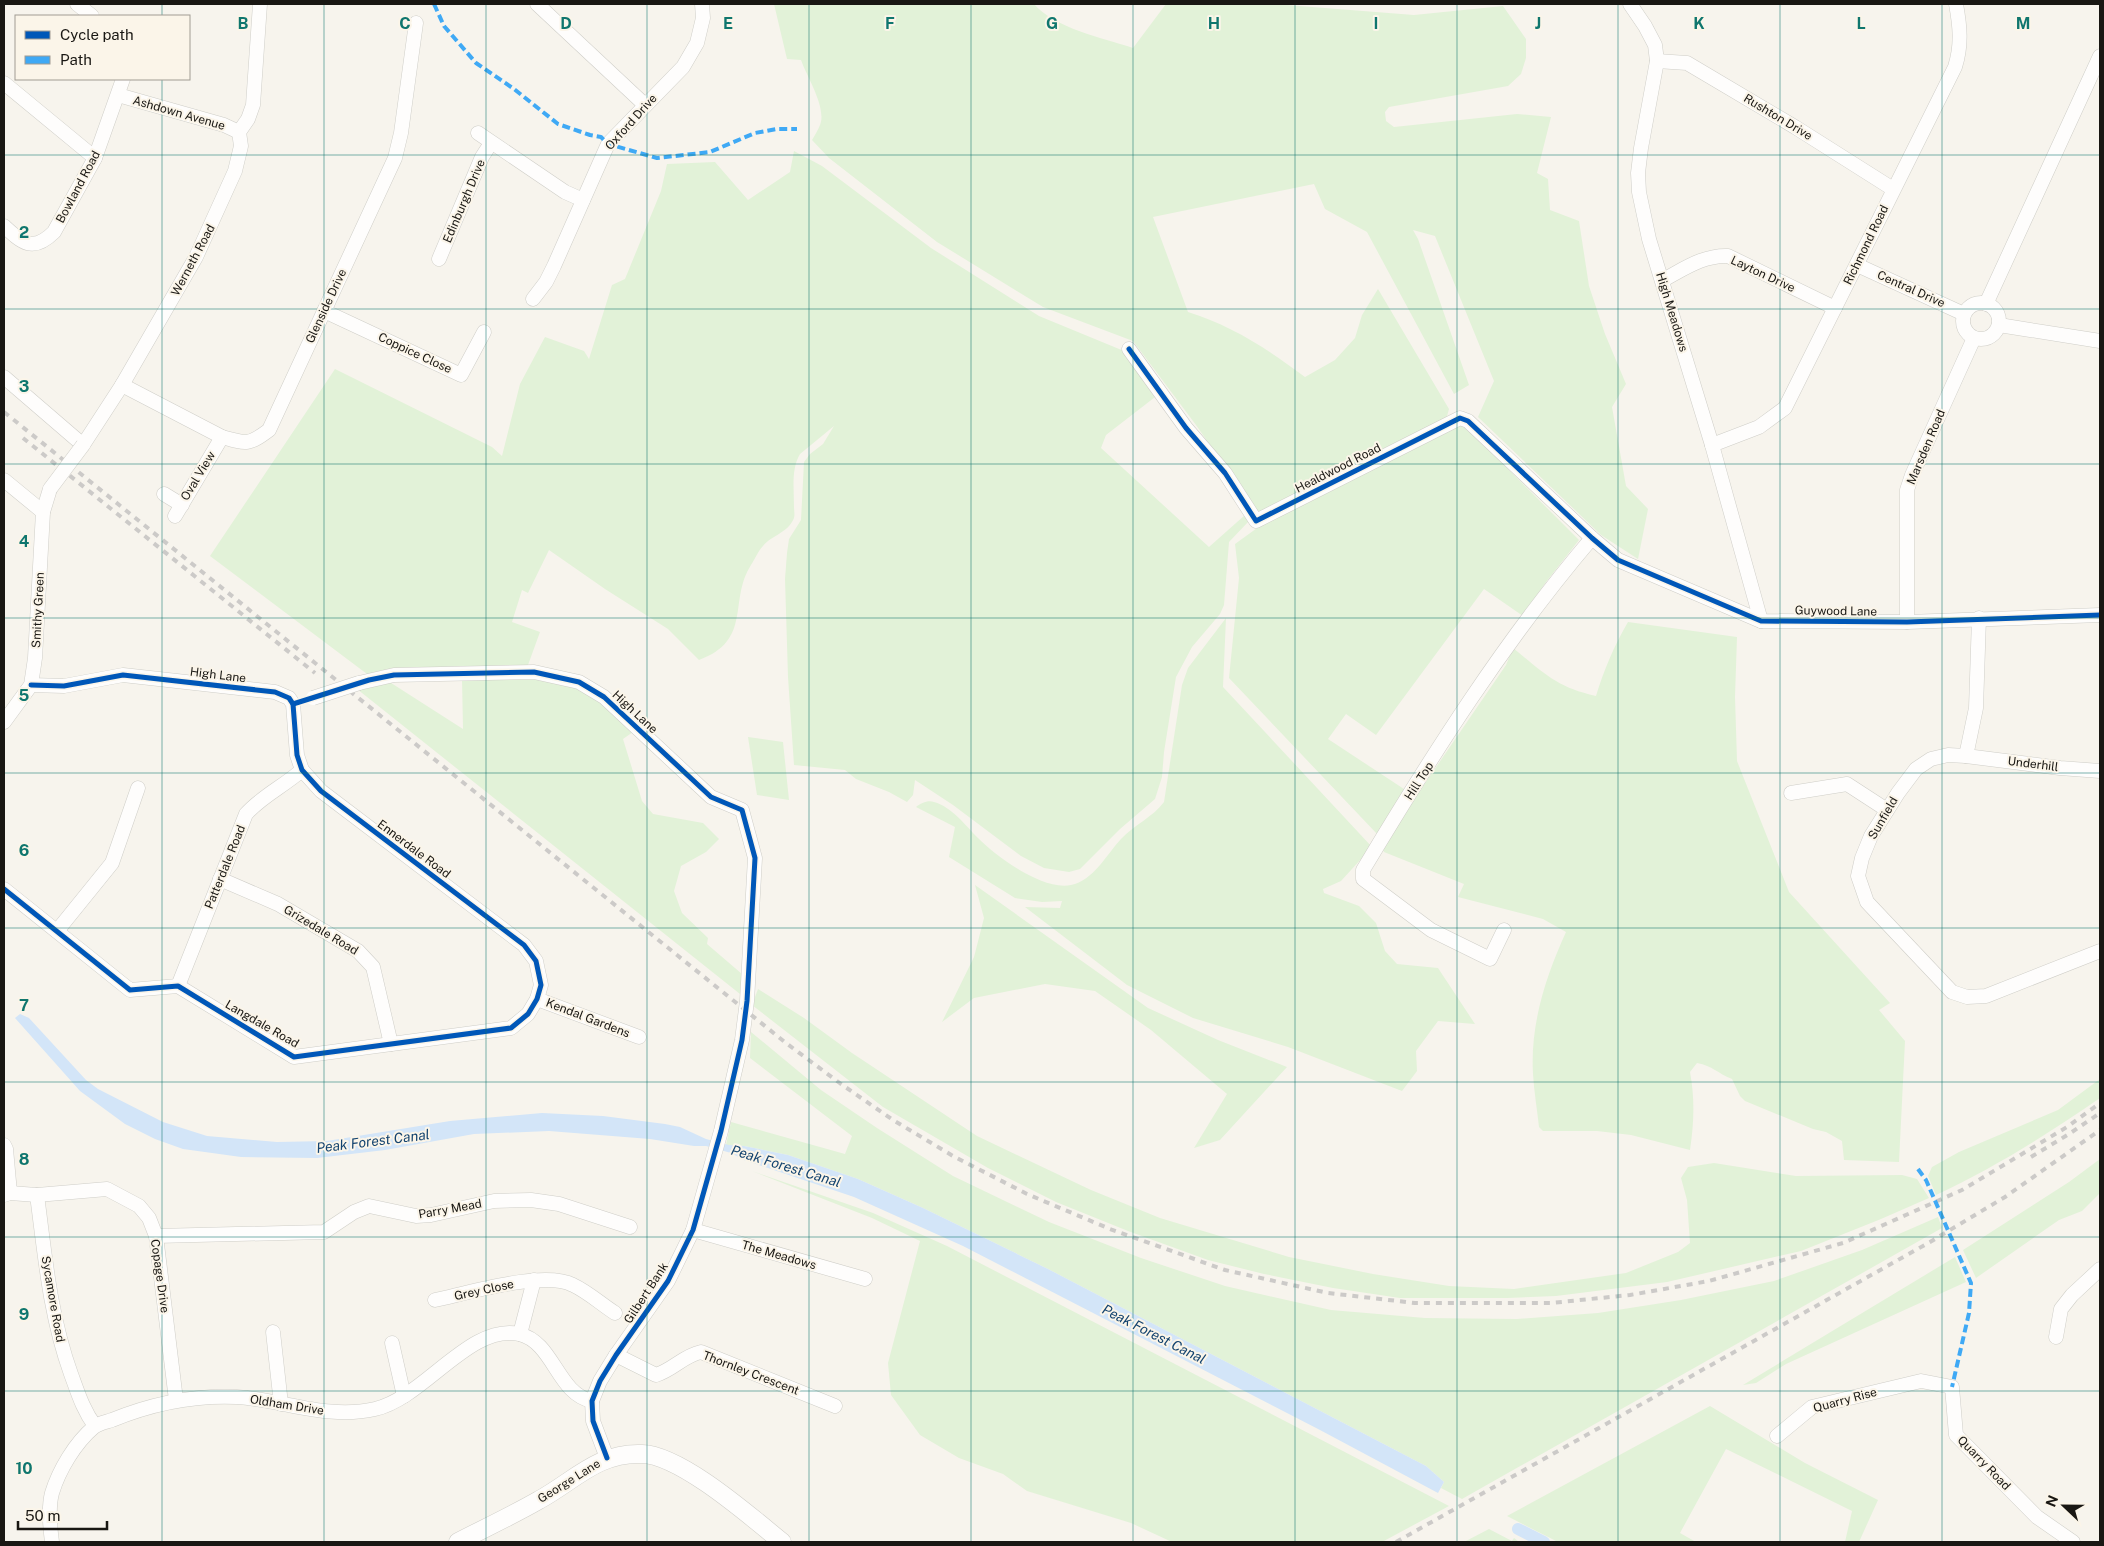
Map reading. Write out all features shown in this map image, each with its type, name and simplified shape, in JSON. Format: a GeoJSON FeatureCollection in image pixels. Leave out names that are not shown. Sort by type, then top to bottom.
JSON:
{"type":"FeatureCollection","features":[{"type":"Feature","properties":{"kind":"main road","name":"George Lane"},"geometry":{"type":"LineString","coordinates":[[458,1542],[541,1499],[591,1466],[607,1458],[642,1454],[672,1462],[718,1491],[782,1542]]}},
{"type":"Feature","properties":{"kind":"street"},"geometry":{"type":"LineString","coordinates":[[77,4],[93,12]]}},
{"type":"Feature","properties":{"kind":"street","name":"Werneth Road"},"geometry":{"type":"LineString","coordinates":[[50,489],[83,445],[122,385],[196,257],[217,214],[239,158],[241,146],[239,132],[248,118],[253,105],[260,4]]}},
{"type":"Feature","properties":{"kind":"street"},"geometry":{"type":"LineString","coordinates":[[538,4],[645,104]]}},
{"type":"Feature","properties":{"kind":"street","name":"Oxford Drive"},"geometry":{"type":"LineString","coordinates":[[533,299],[546,282],[554,266],[608,144],[683,67],[697,43],[703,18],[702,4]]}},
{"type":"Feature","properties":{"kind":"street","name":"High Meadows"},"geometry":{"type":"LineString","coordinates":[[1630,4],[1655,44],[1657,61],[1641,148],[1638,173],[1639,192],[1649,239],[1712,445],[1761,620]]}},
{"type":"Feature","properties":{"kind":"street","name":"Richmond Road"},"geometry":{"type":"LineString","coordinates":[[1712,445],[1759,427],[1785,408],[1955,67],[1960,52],[1960,27],[1956,4]]}},
{"type":"Feature","properties":{"kind":"street","name":"Glenside Drive"},"geometry":{"type":"LineString","coordinates":[[122,385],[222,437],[239,442],[252,442],[270,430],[395,158],[401,133],[416,23]]}},
{"type":"Feature","properties":{"kind":"street"},"geometry":{"type":"LineString","coordinates":[[1986,304],[2100,56]]}},
{"type":"Feature","properties":{"kind":"street","name":"Rushton Drive"},"geometry":{"type":"LineString","coordinates":[[1657,61],[1687,63],[1795,126],[1893,190]]}},
{"type":"Feature","properties":{"kind":"street","name":"Bowland Road"},"geometry":{"type":"LineString","coordinates":[[4,226],[21,242],[34,245],[46,240],[54,232],[95,158],[123,80]]}},
{"type":"Feature","properties":{"kind":"street"},"geometry":{"type":"LineString","coordinates":[[4,83],[95,158]]}},
{"type":"Feature","properties":{"kind":"street","name":"Ashdown Avenue"},"geometry":{"type":"LineString","coordinates":[[118,95],[224,125],[239,132]]}},
{"type":"Feature","properties":{"kind":"street","name":"Edinburgh Drive"},"geometry":{"type":"LineString","coordinates":[[478,133],[565,192],[583,200]]}},
{"type":"Feature","properties":{"kind":"street","name":"Edinburgh Drive"},"geometry":{"type":"LineString","coordinates":[[439,259],[482,157],[492,143]]}},
{"type":"Feature","properties":{"kind":"street","name":"Layton Drive"},"geometry":{"type":"LineString","coordinates":[[1663,280],[1701,260],[1715,256],[1728,256],[1835,308]]}},
{"type":"Feature","properties":{"kind":"street","name":"Central Drive"},"geometry":{"type":"LineString","coordinates":[[1857,265],[1964,314]]}},
{"type":"Feature","properties":{"kind":"street"},"geometry":{"type":"LineString","coordinates":[[1986,304],[1996,312],[1999,325],[1989,337],[1974,338],[1964,328],[1964,314],[1973,305],[1986,304]]}},
{"type":"Feature","properties":{"kind":"street","name":"Coppice Close"},"geometry":{"type":"LineString","coordinates":[[324,311],[462,375],[484,332]]}},
{"type":"Feature","properties":{"kind":"street"},"geometry":{"type":"LineString","coordinates":[[1999,325],[2100,341]]}},
{"type":"Feature","properties":{"kind":"street","name":"Marsden Road"},"geometry":{"type":"LineString","coordinates":[[1907,622],[1907,490],[1974,338]]}},
{"type":"Feature","properties":{"kind":"street","name":"Healdwood Road"},"geometry":{"type":"LineString","coordinates":[[1129,349],[1186,428],[1225,473],[1256,521],[1460,418],[1468,421],[1592,538]]}},
{"type":"Feature","properties":{"kind":"street"},"geometry":{"type":"LineString","coordinates":[[4,377],[83,445]]}},
{"type":"Feature","properties":{"kind":"street","name":"Oval View"},"geometry":{"type":"LineString","coordinates":[[164,494],[178,510],[222,437]]}},
{"type":"Feature","properties":{"kind":"street"},"geometry":{"type":"LineString","coordinates":[[4,480],[43,512]]}},
{"type":"Feature","properties":{"kind":"street","name":"Smithy Green"},"geometry":{"type":"LineString","coordinates":[[5,717],[31,685],[35,658],[43,512],[50,489]]}},
{"type":"Feature","properties":{"kind":"street","name":"Guywood Lane"},"geometry":{"type":"LineString","coordinates":[[1592,538],[1618,560],[1761,620],[1907,622],[2100,615]]}},
{"type":"Feature","properties":{"kind":"street","name":"Hill Top"},"geometry":{"type":"LineString","coordinates":[[1504,930],[1490,959],[1431,930],[1363,879],[1363,870],[1445,740],[1521,628],[1553,584],[1592,538]]}},
{"type":"Feature","properties":{"kind":"street"},"geometry":{"type":"LineString","coordinates":[[1966,756],[1976,708],[1979,618]]}},
{"type":"Feature","properties":{"kind":"street","name":"High Lane"},"geometry":{"type":"LineString","coordinates":[[31,685],[64,686],[123,674],[275,692],[289,698],[293,704],[359,683],[394,675],[534,672],[579,682],[604,697],[711,797],[742,810],[755,858],[747,1001],[742,1040],[721,1131]]}},
{"type":"Feature","properties":{"kind":"street","name":"Ennerdale Road"},"geometry":{"type":"LineString","coordinates":[[293,704],[297,755],[302,770],[321,791],[524,945],[536,961],[541,985],[537,999]]}},
{"type":"Feature","properties":{"kind":"street","name":"Sunfield"},"geometry":{"type":"LineString","coordinates":[[1966,756],[1948,755],[1931,759],[1916,769],[1887,810],[1871,836],[1862,858],[1858,876],[1867,902],[1952,992],[1967,997],[1986,996],[2100,951]]}},
{"type":"Feature","properties":{"kind":"street","name":"Underhill"},"geometry":{"type":"LineString","coordinates":[[1966,756],[2100,771]]}},
{"type":"Feature","properties":{"kind":"street","name":"Patterdale Road"},"geometry":{"type":"LineString","coordinates":[[178,986],[246,814],[256,804],[287,784],[302,770]]}},
{"type":"Feature","properties":{"kind":"street"},"geometry":{"type":"LineString","coordinates":[[1791,794],[1847,784],[1887,810]]}},
{"type":"Feature","properties":{"kind":"street"},"geometry":{"type":"LineString","coordinates":[[57,931],[112,863],[138,788]]}},
{"type":"Feature","properties":{"kind":"street","name":"Grizedale Road"},"geometry":{"type":"LineString","coordinates":[[220,879],[278,904],[358,951],[373,967],[391,1044]]}},
{"type":"Feature","properties":{"kind":"street"},"geometry":{"type":"LineString","coordinates":[[4,889],[130,990],[178,986]]}},
{"type":"Feature","properties":{"kind":"street","name":"Langdale Road"},"geometry":{"type":"LineString","coordinates":[[178,986],[294,1057],[511,1028],[528,1014],[537,999]]}},
{"type":"Feature","properties":{"kind":"street","name":"Kendal Gardens"},"geometry":{"type":"LineString","coordinates":[[537,999],[639,1037]]}},
{"type":"Feature","properties":{"kind":"street","name":"Gilbert Bank"},"geometry":{"type":"LineString","coordinates":[[607,1458],[593,1421],[592,1402],[600,1381],[668,1281],[693,1230],[721,1131]]}},
{"type":"Feature","properties":{"kind":"street"},"geometry":{"type":"LineString","coordinates":[[4,1145],[6,1149],[7,1194]]}},
{"type":"Feature","properties":{"kind":"street","name":"Copage Drive"},"geometry":{"type":"LineString","coordinates":[[7,1194],[37,1195],[107,1189],[140,1206],[156,1236],[176,1400]]}},
{"type":"Feature","properties":{"kind":"street","name":"Sycamore Road"},"geometry":{"type":"LineString","coordinates":[[37,1195],[49,1296],[61,1347],[84,1411],[95,1426]]}},
{"type":"Feature","properties":{"kind":"street","name":"Parry Mead"},"geometry":{"type":"LineString","coordinates":[[156,1236],[324,1232],[354,1212],[369,1206],[416,1216],[431,1215],[494,1201],[531,1200],[559,1204],[630,1227]]}},
{"type":"Feature","properties":{"kind":"street","name":"The Meadows"},"geometry":{"type":"LineString","coordinates":[[693,1230],[865,1279]]}},
{"type":"Feature","properties":{"kind":"street"},"geometry":{"type":"LineString","coordinates":[[2056,1337],[2061,1309],[2072,1295],[2100,1269]]}},
{"type":"Feature","properties":{"kind":"street","name":"Grey Close"},"geometry":{"type":"LineString","coordinates":[[434,1300],[534,1280],[556,1280],[572,1284],[615,1313]]}},
{"type":"Feature","properties":{"kind":"street","name":"Grey Close"},"geometry":{"type":"LineString","coordinates":[[520,1334],[534,1280]]}},
{"type":"Feature","properties":{"kind":"street"},"geometry":{"type":"LineString","coordinates":[[273,1332],[281,1404]]}},
{"type":"Feature","properties":{"kind":"street","name":"Oldham Drive"},"geometry":{"type":"LineString","coordinates":[[52,1542],[50,1521],[52,1494],[75,1447],[95,1426],[136,1410],[176,1400],[237,1397],[313,1411],[346,1413],[377,1409],[404,1396],[480,1339],[500,1333],[520,1334]]}},
{"type":"Feature","properties":{"kind":"street"},"geometry":{"type":"LineString","coordinates":[[520,1334],[538,1344],[570,1388],[584,1400],[592,1402]]}},
{"type":"Feature","properties":{"kind":"street"},"geometry":{"type":"LineString","coordinates":[[392,1343],[404,1396]]}},
{"type":"Feature","properties":{"kind":"street","name":"Thornley Crescent"},"geometry":{"type":"LineString","coordinates":[[616,1356],[656,1375],[669,1371],[690,1354],[701,1352],[835,1406]]}},
{"type":"Feature","properties":{"kind":"street","name":"Quarry Rise"},"geometry":{"type":"LineString","coordinates":[[1777,1436],[1812,1407],[1921,1381]]}},
{"type":"Feature","properties":{"kind":"street","name":"Quarry Road"},"geometry":{"type":"LineString","coordinates":[[1921,1381],[1952,1387],[1956,1435],[2037,1517],[2073,1542]]}},
{"type":"Feature","properties":{"kind":"green space"},"geometry":{"type":"Polygon","coordinates":[[[774,4],[1034,4],[1054,20],[1066,26],[1133,48],[1166,4],[1274,4],[1414,15],[1503,6],[1526,39],[1526,58],[1521,74],[1508,86],[1389,107],[1385,112],[1386,121],[1394,127],[1517,114],[1551,117],[1537,173],[1548,179],[1550,210],[1579,221],[1589,286],[1605,334],[1626,384],[1612,407],[1626,486],[1648,509],[1638,559],[1601,535],[1478,417],[1494,381],[1435,236],[1413,230],[1418,239],[1469,385],[1454,394],[1367,232],[1325,209],[1314,184],[1153,217],[1188,312],[1204,317],[1249,339],[1305,377],[1335,360],[1355,338],[1362,315],[1378,289],[1449,409],[1446,420],[1258,514],[1196,425],[1133,341],[1043,307],[937,242],[829,158],[812,140],[819,127],[821,118],[819,101],[801,60],[787,59],[774,4]]]}},
{"type":"Feature","properties":{"kind":"green space"},"geometry":{"type":"Polygon","coordinates":[[[794,151],[822,166],[931,248],[1039,316],[1124,351],[1159,394],[1106,435],[1101,448],[1209,547],[1245,515],[1249,521],[1229,542],[1224,605],[1220,614],[1192,647],[1176,677],[1162,777],[1155,799],[1120,829],[1080,869],[1069,872],[1044,868],[1021,856],[953,805],[915,780],[913,795],[907,802],[889,792],[856,779],[845,770],[794,765],[788,677],[785,579],[787,553],[789,539],[801,520],[804,462],[810,454],[823,444],[834,426],[800,454],[794,473],[794,518],[784,531],[763,546],[751,565],[744,579],[737,618],[727,642],[716,652],[699,660],[668,629],[605,589],[549,550],[528,593],[522,590],[512,622],[540,632],[528,665],[367,674],[210,556],[335,369],[492,447],[502,456],[520,384],[545,337],[584,351],[589,359],[612,285],[625,279],[661,191],[667,164],[715,162],[748,200],[790,172],[794,151]]]}},
{"type":"Feature","properties":{"kind":"green space"},"geometry":{"type":"Polygon","coordinates":[[[1459,424],[1469,430],[1579,540],[1546,582],[1523,616],[1484,589],[1376,735],[1346,714],[1328,739],[1407,791],[1378,835],[1229,678],[1239,578],[1235,544],[1264,523],[1459,424]]]}},
{"type":"Feature","properties":{"kind":"green space"},"geometry":{"type":"Polygon","coordinates":[[[1226,618],[1223,687],[1372,847],[1341,881],[1323,889],[1324,893],[1359,906],[1376,923],[1385,951],[1397,964],[1438,968],[1475,1024],[1438,1021],[1416,1051],[1417,1071],[1402,1091],[1288,1047],[1193,1018],[1127,985],[1025,907],[1060,908],[1062,901],[1042,902],[1015,898],[949,857],[955,827],[916,807],[929,801],[941,804],[1008,863],[1034,878],[1047,883],[1071,885],[1086,878],[1093,873],[1121,839],[1164,802],[1182,685],[1188,668],[1226,618]]]}},
{"type":"Feature","properties":{"kind":"green space"},"geometry":{"type":"Polygon","coordinates":[[[1628,622],[1737,637],[1735,697],[1737,761],[1789,892],[1890,1003],[1879,1010],[1905,1041],[1899,1162],[1844,1160],[1842,1141],[1826,1132],[1813,1129],[1745,1101],[1740,1096],[1732,1079],[1697,1063],[1690,1072],[1693,1111],[1690,1150],[1631,1135],[1597,1131],[1543,1131],[1539,1127],[1534,1087],[1534,1037],[1546,983],[1566,932],[1543,919],[1458,897],[1464,884],[1384,852],[1382,846],[1506,665],[1513,648],[1551,678],[1571,688],[1596,696],[1610,658],[1628,622]]]}},
{"type":"Feature","properties":{"kind":"green space"},"geometry":{"type":"Polygon","coordinates":[[[525,678],[556,682],[575,688],[593,696],[606,705],[633,732],[623,739],[642,801],[653,814],[703,823],[719,839],[706,852],[681,866],[674,891],[682,913],[708,938],[707,944],[742,974],[740,994],[357,689],[388,681],[463,729],[462,679],[525,678]]]}},
{"type":"Feature","properties":{"kind":"green space"},"geometry":{"type":"Polygon","coordinates":[[[748,737],[783,742],[789,800],[757,795],[748,737]]]}},
{"type":"Feature","properties":{"kind":"green space"},"geometry":{"type":"Polygon","coordinates":[[[975,885],[1148,1008],[1218,1040],[1287,1067],[1220,1140],[1194,1148],[1227,1094],[1151,1030],[1095,991],[1045,984],[974,998],[942,1022],[974,957],[984,918],[975,885]]]}},
{"type":"Feature","properties":{"kind":"green space"},"geometry":{"type":"Polygon","coordinates":[[[758,989],[804,1018],[852,1053],[977,1136],[1091,1190],[1160,1218],[1289,1257],[1373,1274],[1449,1286],[1514,1289],[1626,1273],[1678,1252],[1690,1243],[1687,1200],[1681,1178],[1688,1167],[1714,1163],[1796,1176],[1902,1175],[1917,1179],[1929,1198],[1801,1251],[1667,1282],[1556,1296],[1507,1298],[1400,1298],[1333,1288],[1208,1260],[1056,1202],[988,1168],[883,1107],[752,1005],[758,989]]]}},
{"type":"Feature","properties":{"kind":"green space"},"geometry":{"type":"Polygon","coordinates":[[[751,1032],[821,1090],[953,1176],[1049,1222],[1141,1258],[1225,1286],[1331,1310],[1425,1318],[1517,1319],[1598,1313],[1681,1300],[1774,1281],[1862,1250],[1938,1217],[1942,1228],[1462,1499],[1441,1488],[1444,1482],[1426,1466],[1048,1269],[923,1208],[858,1179],[788,1155],[744,1146],[726,1145],[731,1122],[845,1154],[852,1136],[750,1058],[751,1032]]]}},
{"type":"Feature","properties":{"kind":"green space"},"geometry":{"type":"Polygon","coordinates":[[[2100,1079],[2100,1098],[2020,1150],[1979,1174],[1936,1195],[1928,1176],[1932,1167],[1959,1152],[2058,1110],[2100,1079]]]}},
{"type":"Feature","properties":{"kind":"green space"},"geometry":{"type":"Polygon","coordinates":[[[2100,1159],[2100,1193],[2082,1211],[2059,1220],[1976,1278],[1963,1250],[2069,1182],[2100,1159]]]}},
{"type":"Feature","properties":{"kind":"green space"},"geometry":{"type":"Polygon","coordinates":[[[752,1171],[873,1213],[947,1246],[1449,1506],[1382,1542],[1172,1542],[1131,1523],[1027,1491],[1003,1474],[959,1458],[920,1435],[891,1395],[888,1363],[920,1241],[872,1218],[752,1171]]]}},
{"type":"Feature","properties":{"kind":"green space"},"geometry":{"type":"Polygon","coordinates":[[[1955,1257],[1966,1282],[1786,1364],[1756,1383],[1743,1385],[1955,1257]]]}},
{"type":"Feature","properties":{"kind":"green space"},"geometry":{"type":"Polygon","coordinates":[[[1710,1406],[1805,1463],[1878,1500],[1859,1542],[1845,1542],[1852,1511],[1726,1449],[1680,1533],[1696,1542],[1558,1542],[1507,1516],[1710,1406]]]}},
{"type":"Feature","properties":{"kind":"green space"},"geometry":{"type":"Polygon","coordinates":[[[1489,1529],[1512,1541],[1514,1538],[1519,1542],[1464,1542],[1489,1529]]]}},
{"type":"Feature","properties":{"kind":"water"},"geometry":{"type":"Polygon","coordinates":[[[20,1014],[29,1018],[86,1080],[98,1089],[163,1122],[207,1136],[277,1142],[327,1141],[450,1121],[542,1113],[603,1116],[665,1124],[680,1127],[706,1139],[729,1145],[744,1146],[788,1155],[858,1179],[923,1208],[1048,1269],[1426,1466],[1444,1482],[1438,1493],[963,1246],[854,1197],[744,1160],[731,1153],[706,1146],[650,1139],[549,1131],[474,1134],[385,1150],[317,1158],[241,1157],[183,1149],[155,1139],[125,1124],[80,1091],[15,1018],[20,1014]]]}},
{"type":"Feature","properties":{"kind":"waterway","name":"Peak Forest Canal"},"geometry":{"type":"LineString","coordinates":[[1518,1529],[1544,1542]]}},
{"type":"Feature","properties":{"kind":"railway"},"geometry":{"type":"LineString","coordinates":[[4,412],[786,1043],[841,1084],[893,1120],[953,1156],[1027,1194],[1110,1229],[1225,1270],[1328,1293],[1415,1303],[1551,1303],[1630,1295],[1709,1281],[1843,1243],[1962,1190],[2067,1127],[2100,1103]]}},
{"type":"Feature","properties":{"kind":"railway"},"geometry":{"type":"LineString","coordinates":[[23,438],[315,673]]}},
{"type":"Feature","properties":{"kind":"railway"},"geometry":{"type":"LineString","coordinates":[[2031,1157],[2100,1113]]}},
{"type":"Feature","properties":{"kind":"railway"},"geometry":{"type":"LineString","coordinates":[[1396,1542],[1930,1242],[2005,1197],[2100,1130]]}},
{"type":"Feature","properties":{"kind":"marked path"},"geometry":{"type":"LineString","coordinates":[[434,4],[444,26],[476,63],[514,89],[558,124],[601,137],[608,144],[657,158],[710,152],[755,133],[777,129],[797,129]]}},
{"type":"Feature","properties":{"kind":"marked path"},"geometry":{"type":"LineString","coordinates":[[1918,1169],[1926,1180],[1971,1283],[1969,1313],[1952,1387]]}},
{"type":"Feature","properties":{"kind":"cycle path"},"geometry":{"type":"LineString","coordinates":[[1129,349],[1186,428],[1225,473],[1256,521],[1460,418],[1468,421],[1592,538],[1618,560],[1761,621],[1907,622],[2100,615]]}},
{"type":"Feature","properties":{"kind":"cycle path"},"geometry":{"type":"LineString","coordinates":[[293,704],[369,680],[394,675],[534,672],[579,682],[604,697],[711,797],[742,810],[755,858],[747,1001],[742,1040],[721,1131],[693,1230],[668,1281],[616,1355],[600,1381],[592,1401],[593,1421],[607,1458]]}},
{"type":"Feature","properties":{"kind":"cycle path"},"geometry":{"type":"LineString","coordinates":[[4,889],[130,990],[178,986],[294,1057],[511,1028],[528,1014],[537,999],[541,985],[536,961],[524,945],[321,791],[302,770],[297,755],[293,704],[289,698],[275,692],[123,675],[64,686],[31,685]]}}]}
